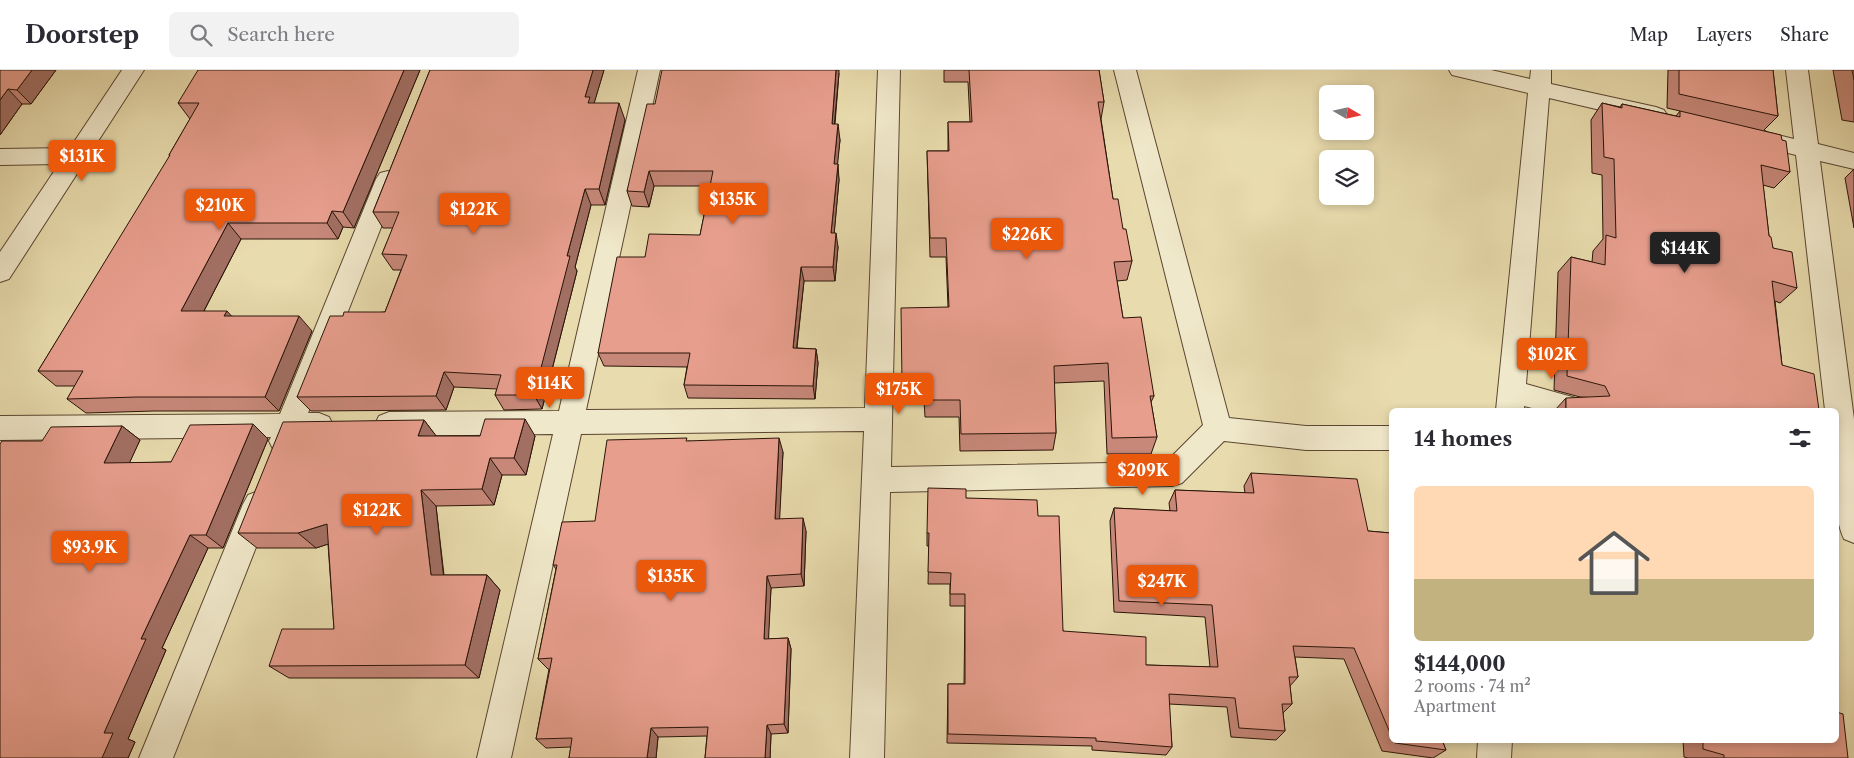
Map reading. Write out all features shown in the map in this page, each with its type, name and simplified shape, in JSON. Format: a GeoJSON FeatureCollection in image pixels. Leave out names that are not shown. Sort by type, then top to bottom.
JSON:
{"type":"FeatureCollection","features":[{"type":"Feature","properties":{"kind":"street"},"geometry":{"type":"LineString","coordinates":[[0,272],[133,70]]}},
{"type":"Feature","properties":{"kind":"street"},"geometry":{"type":"LineString","coordinates":[[494,758],[648,70]]}},
{"type":"Feature","properties":{"kind":"street"},"geometry":{"type":"LineString","coordinates":[[867,758],[889,70]]}},
{"type":"Feature","properties":{"kind":"street"},"geometry":{"type":"LineString","coordinates":[[1125,70],[1218,429]]}},
{"type":"Feature","properties":{"kind":"street"},"geometry":{"type":"LineString","coordinates":[[1460,70],[1540,79],[1673,119]]}},
{"type":"Feature","properties":{"kind":"street"},"geometry":{"type":"LineString","coordinates":[[1797,70],[1834,408]]}},
{"type":"Feature","properties":{"kind":"street"},"geometry":{"type":"LineString","coordinates":[[1540,79],[1511,401],[1565,408]]}},
{"type":"Feature","properties":{"kind":"street"},"geometry":{"type":"LineString","coordinates":[[1730,132],[1854,160]]}},
{"type":"Feature","properties":{"kind":"street"},"geometry":{"type":"LineString","coordinates":[[156,758],[399,152]]}},
{"type":"Feature","properties":{"kind":"street"},"geometry":{"type":"LineString","coordinates":[[0,157],[76,156]]}},
{"type":"Feature","properties":{"kind":"street"},"geometry":{"type":"LineString","coordinates":[[0,428],[878,419]]}},
{"type":"Feature","properties":{"kind":"street"},"geometry":{"type":"LineString","coordinates":[[876,480],[1172,474],[1218,429]]}},
{"type":"Feature","properties":{"kind":"street"},"geometry":{"type":"LineString","coordinates":[[1218,429],[1306,438],[1389,438]]}},
{"type":"Feature","properties":{"kind":"street"},"geometry":{"type":"LineString","coordinates":[[1839,454],[1842,482],[1854,530]]}},
{"type":"Feature","properties":{"kind":"street"},"geometry":{"type":"LineString","coordinates":[[1494,758],[1495,743]]}},
{"type":"Feature","properties":{"kind":"building"},"geometry":{"type":"Polygon","coordinates":[[[0,70],[32,70],[17,90],[8,89],[0,100],[0,70]]]}},
{"type":"Feature","properties":{"kind":"building"},"geometry":{"type":"Polygon","coordinates":[[[198,70],[404,70],[343,212],[332,211],[327,223],[228,223],[181,311],[227,311],[224,316],[299,316],[265,397],[67,399],[83,371],[38,371],[170,155],[199,103],[178,103],[198,70]]]}},
{"type":"Feature","properties":{"kind":"building"},"geometry":{"type":"Polygon","coordinates":[[[430,70],[593,70],[585,97],[590,97],[588,103],[619,103],[599,189],[585,189],[567,256],[570,256],[534,395],[495,395],[501,375],[444,372],[436,396],[297,397],[330,316],[343,316],[344,312],[385,312],[407,255],[382,254],[399,212],[373,212],[430,70]]]}},
{"type":"Feature","properties":{"kind":"building"},"geometry":{"type":"Polygon","coordinates":[[[662,70],[836,70],[832,124],[838,124],[834,164],[838,164],[831,233],[836,233],[833,267],[801,267],[793,348],[816,349],[813,386],[684,385],[690,353],[598,353],[617,257],[645,257],[649,234],[700,235],[713,171],[649,171],[644,192],[627,191],[647,104],[655,104],[662,70]]]}},
{"type":"Feature","properties":{"kind":"building"},"geometry":{"type":"Polygon","coordinates":[[[969,70],[1099,70],[1104,102],[1098,102],[1113,199],[1118,199],[1123,229],[1126,229],[1132,261],[1114,262],[1123,318],[1141,317],[1154,396],[1150,396],[1157,437],[1112,438],[1108,363],[1054,366],[1056,433],[961,434],[960,400],[924,400],[924,383],[902,383],[901,308],[949,307],[946,238],[930,238],[927,151],[949,151],[948,122],[972,122],[969,70]]]}},
{"type":"Feature","properties":{"kind":"building"},"geometry":{"type":"Polygon","coordinates":[[[1679,70],[1773,70],[1778,116],[1679,94],[1679,70]]]}},
{"type":"Feature","properties":{"kind":"building"},"geometry":{"type":"Polygon","coordinates":[[[1602,103],[1622,108],[1622,104],[1680,117],[1680,111],[1781,135],[1782,140],[1786,141],[1790,172],[1761,165],[1769,236],[1771,237],[1773,248],[1792,252],[1797,288],[1772,281],[1782,365],[1814,374],[1819,408],[1566,408],[1566,398],[1610,396],[1605,386],[1567,376],[1571,257],[1605,265],[1606,235],[1616,238],[1614,159],[1604,157],[1602,103]]]}},
{"type":"Feature","properties":{"kind":"building"},"geometry":{"type":"Polygon","coordinates":[[[485,419],[525,419],[514,458],[490,458],[482,489],[421,490],[431,575],[487,575],[465,665],[269,666],[282,629],[334,629],[327,524],[298,533],[238,533],[283,422],[424,420],[418,436],[480,436],[485,419]]]}},
{"type":"Feature","properties":{"kind":"building"},"geometry":{"type":"Polygon","coordinates":[[[253,424],[206,535],[190,535],[141,639],[146,639],[104,733],[113,733],[102,758],[0,758],[0,444],[2,441],[42,441],[51,427],[122,426],[104,463],[171,462],[190,425],[253,424]]]}},
{"type":"Feature","properties":{"kind":"building"},"geometry":{"type":"Polygon","coordinates":[[[687,438],[686,441],[779,438],[775,519],[803,518],[801,574],[767,576],[764,639],[788,638],[784,724],[767,725],[765,758],[705,758],[708,727],[651,728],[647,758],[569,758],[572,738],[536,739],[552,658],[538,659],[557,565],[553,565],[562,522],[595,521],[607,440],[687,438]]]}},
{"type":"Feature","properties":{"kind":"building"},"geometry":{"type":"Polygon","coordinates":[[[1251,473],[1357,479],[1368,531],[1389,533],[1389,730],[1354,648],[1293,646],[1298,677],[1289,677],[1292,704],[1282,704],[1285,731],[1239,728],[1235,698],[1169,694],[1172,747],[1096,741],[1096,738],[948,734],[948,684],[965,684],[965,594],[950,594],[951,573],[928,572],[928,488],[966,489],[966,498],[1037,500],[1038,516],[1059,516],[1063,631],[1146,637],[1146,665],[1218,667],[1212,605],[1119,601],[1114,508],[1177,511],[1175,490],[1254,493],[1251,473]]]}},
{"type":"Feature","properties":{"kind":"building"},"geometry":{"type":"Polygon","coordinates":[[[1839,713],[1843,714],[1848,758],[1724,758],[1724,755],[1703,749],[1703,743],[1839,743],[1839,713]]]}},
{"type":"Feature","properties":{"kind":"building"},"geometry":{"type":"Polygon","coordinates":[[[1395,743],[1443,743],[1446,750],[1395,743]]]}}]}
